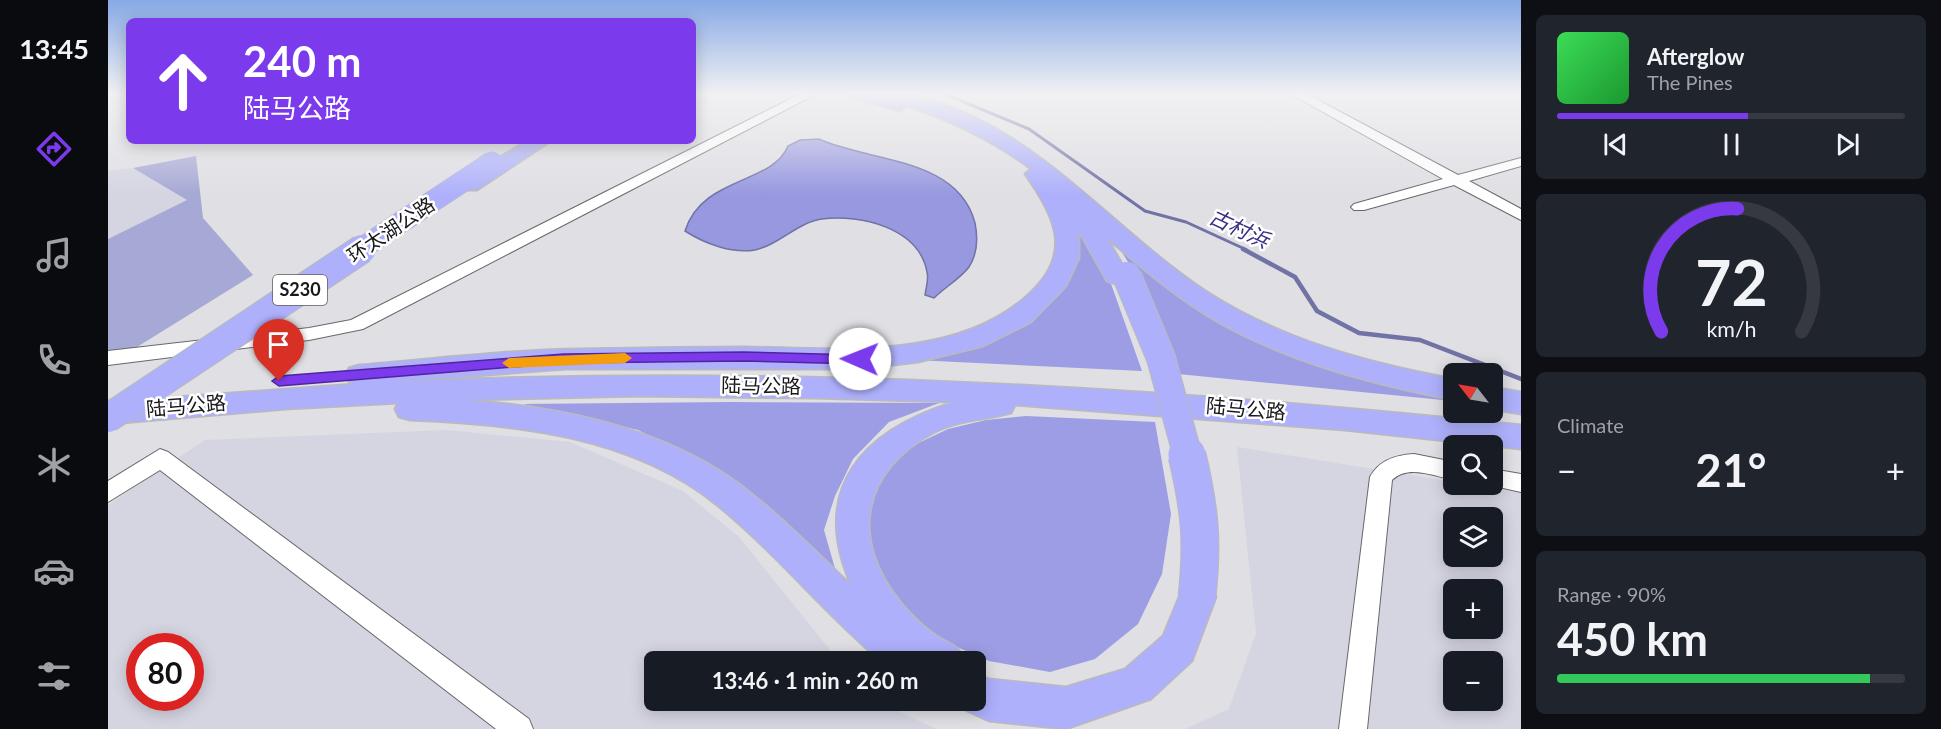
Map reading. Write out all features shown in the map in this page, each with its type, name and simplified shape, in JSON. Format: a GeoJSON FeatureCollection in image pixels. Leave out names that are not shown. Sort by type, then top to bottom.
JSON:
{"type":"FeatureCollection","features":[{"type":"Feature","properties":{"kind":"highway"},"geometry":{"type":"LineString","coordinates":[[958,127],[995,146],[1036,174],[1077,211],[1121,276]]}},
{"type":"Feature","properties":{"kind":"highway"},"geometry":{"type":"LineString","coordinates":[[976,127],[1005,142],[1047,171],[1088,209],[1201,299],[1247,324],[1299,347],[1360,368],[1443,387]]}},
{"type":"Feature","properties":{"kind":"highway","name":"环太湖公路"},"geometry":{"type":"LineString","coordinates":[[108,396],[517,144]]}},
{"type":"Feature","properties":{"kind":"highway"},"geometry":{"type":"LineString","coordinates":[[493,157],[532,144]]}},
{"type":"Feature","properties":{"kind":"highway","name":"环太湖公路"},"geometry":{"type":"LineString","coordinates":[[108,419],[493,157]]}},
{"type":"Feature","properties":{"kind":"highway"},"geometry":{"type":"LineString","coordinates":[[326,377],[564,359],[744,357],[860,359],[918,352],[973,339],[1022,316],[1053,286],[1067,258],[1067,227],[1055,199],[1036,174]]}},
{"type":"Feature","properties":{"kind":"highway"},"geometry":{"type":"LineString","coordinates":[[986,699],[1066,708],[1137,685],[1178,648],[1189,593],[1202,547],[1198,501],[1180,424],[1161,358],[1088,209]]}},
{"type":"Feature","properties":{"kind":"highway","name":"陆马公路"},"geometry":{"type":"LineString","coordinates":[[108,396],[326,377],[562,368],[743,366],[925,370],[1110,379],[1443,409]]}},
{"type":"Feature","properties":{"kind":"highway","name":"陆马公路"},"geometry":{"type":"LineString","coordinates":[[108,413],[368,393],[752,385],[926,389],[1115,398],[1520,430]]}},
{"type":"Feature","properties":{"kind":"highway"},"geometry":{"type":"LineString","coordinates":[[1503,400],[1521,403]]}},
{"type":"Feature","properties":{"kind":"highway"},"geometry":{"type":"LineString","coordinates":[[926,651],[887,617],[860,571],[850,525],[860,482],[884,448],[917,426],[955,412],[998,405],[1043,405],[1318,425],[1520,430]]}},
{"type":"Feature","properties":{"kind":"highway"},"geometry":{"type":"LineString","coordinates":[[108,419],[372,409],[474,411],[530,417],[583,428],[634,444],[684,468],[730,496],[871,630],[898,651]]}},
{"type":"Feature","properties":{"kind":"highway"},"geometry":{"type":"LineString","coordinates":[[1502,423],[1520,430]]}},
{"type":"Feature","properties":{"kind":"highway"},"geometry":{"type":"LineString","coordinates":[[986,680],[991,683],[1061,690],[1124,670],[1162,636],[1189,593]]}},
{"type":"Feature","properties":{"kind":"street"},"geometry":{"type":"LineString","coordinates":[[108,358],[309,334],[356,326],[745,127]]}},
{"type":"Feature","properties":{"kind":"street"},"geometry":{"type":"LineString","coordinates":[[1358,127],[1521,215]]}},
{"type":"Feature","properties":{"kind":"street"},"geometry":{"type":"LineString","coordinates":[[1359,207],[1399,194],[1459,181],[1521,162]]}},
{"type":"Feature","properties":{"kind":"street"},"geometry":{"type":"LineString","coordinates":[[108,493],[160,458],[519,729]]}},
{"type":"Feature","properties":{"kind":"street"},"geometry":{"type":"LineString","coordinates":[[1353,729],[1381,477],[1389,466],[1402,462],[1443,469]]}},
{"type":"Feature","properties":{"kind":"street"},"geometry":{"type":"LineString","coordinates":[[1503,480],[1521,483]]}},
{"type":"Feature","properties":{"kind":"shaded area"},"geometry":{"type":"Polygon","coordinates":[[[819,139],[839,147],[909,165],[931,173],[950,185],[965,201],[975,223],[976,251],[966,271],[934,298],[925,295],[927,272],[922,257],[913,244],[886,227],[854,219],[837,218],[813,221],[764,247],[746,251],[727,249],[701,240],[685,231],[694,213],[706,200],[721,190],[768,168],[780,159],[788,146],[800,140],[819,139]]]}},
{"type":"Feature","properties":{"kind":"shaded area"},"geometry":{"type":"Polygon","coordinates":[[[196,156],[203,218],[253,275],[108,365],[108,239],[187,200],[133,168],[196,156]]]}},
{"type":"Feature","properties":{"kind":"shaded area"},"geometry":{"type":"Polygon","coordinates":[[[133,168],[187,200],[108,239],[108,171],[133,168]]]}},
{"type":"Feature","properties":{"kind":"shaded area"},"geometry":{"type":"Polygon","coordinates":[[[1073,219],[1110,281],[1142,371],[915,360],[978,348],[1028,325],[1060,294],[1079,259],[1073,219]]]}},
{"type":"Feature","properties":{"kind":"shaded area"},"geometry":{"type":"Polygon","coordinates":[[[1112,235],[1210,316],[1443,398],[1443,400],[1178,374],[1142,286],[1112,235]]]}},
{"type":"Feature","properties":{"kind":"shaded area"},"geometry":{"type":"Polygon","coordinates":[[[939,403],[889,422],[853,459],[835,496],[824,530],[838,579],[704,465],[638,430],[523,404],[939,403]]]}},
{"type":"Feature","properties":{"kind":"shaded area"},"geometry":{"type":"Polygon","coordinates":[[[1026,416],[1155,422],[1171,514],[1162,574],[1138,624],[1095,659],[1050,672],[989,661],[986,660],[986,651],[966,651],[930,635],[885,588],[867,534],[875,482],[906,449],[948,429],[986,420],[1026,416]]]}},
{"type":"Feature","properties":{"kind":"shaded area"},"geometry":{"type":"Polygon","coordinates":[[[446,430],[570,442],[683,491],[739,537],[831,651],[644,651],[644,711],[898,711],[936,729],[108,729],[108,505],[205,440],[446,430]]]}},
{"type":"Feature","properties":{"kind":"shaded area"},"geometry":{"type":"Polygon","coordinates":[[[1237,447],[1443,480],[1443,495],[1503,495],[1503,491],[1521,493],[1521,729],[1185,729],[1229,709],[1256,633],[1237,447]]]}},
{"type":"Feature","properties":{"kind":"waterway","name":"古村浜"},"geometry":{"type":"LineString","coordinates":[[1024,127],[1145,211],[1186,222],[1247,250]]}},
{"type":"Feature","properties":{"kind":"waterway","name":"古村浜"},"geometry":{"type":"LineString","coordinates":[[1243,249],[1295,277],[1317,311],[1359,333],[1420,340],[1521,379]]}},
{"type":"Feature","properties":{"kind":"slow traffic"},"geometry":{"type":"LineString","coordinates":[[509,363],[625,358]]}},
{"type":"Feature","properties":{"kind":"route"},"geometry":{"type":"LineString","coordinates":[[279,381],[564,359],[744,357],[860,359]]}}]}
